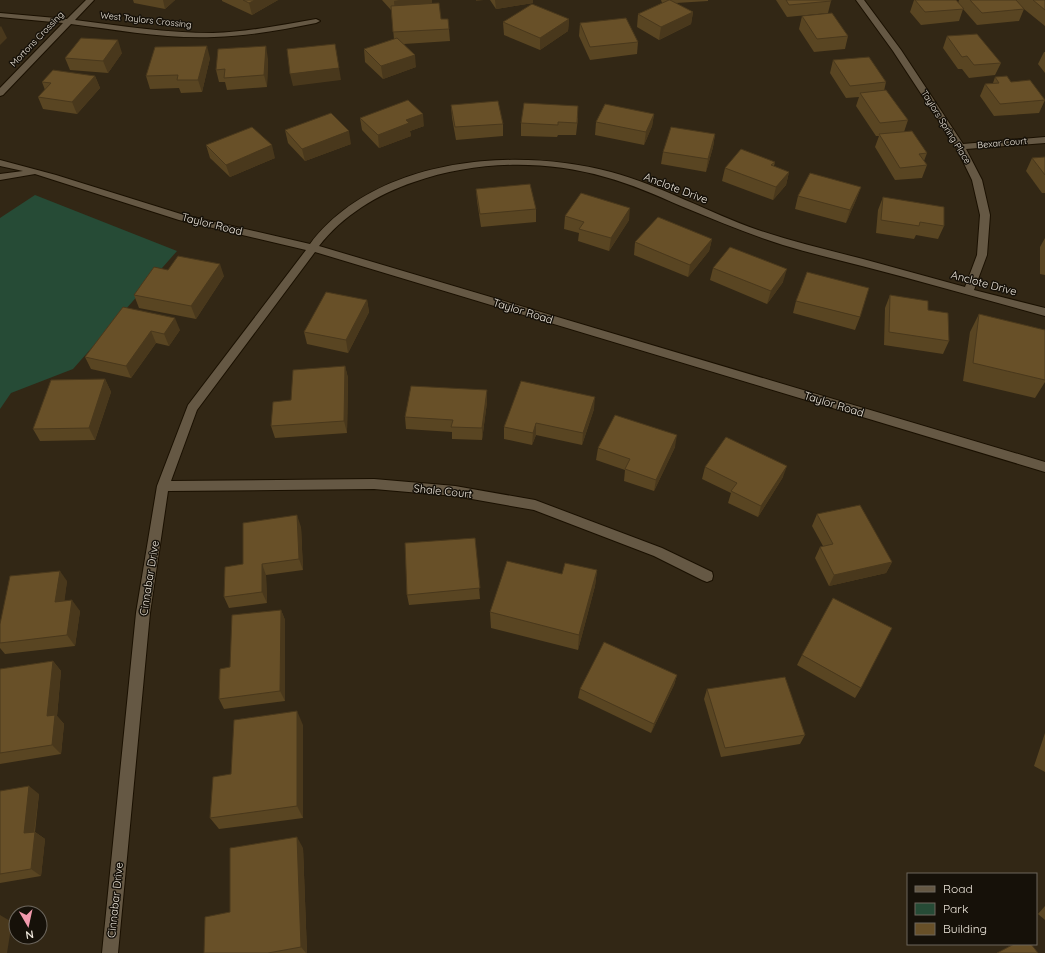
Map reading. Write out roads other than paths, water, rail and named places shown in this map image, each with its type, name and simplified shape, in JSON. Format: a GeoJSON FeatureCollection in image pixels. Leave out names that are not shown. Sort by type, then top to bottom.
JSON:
{"type":"FeatureCollection","features":[{"type":"Feature","properties":{"kind":"street","name":"Mortons Crossing"},"geometry":{"type":"LineString","coordinates":[[0,93],[68,21],[90,0]]}},
{"type":"Feature","properties":{"kind":"street","name":"Taylors Spring Place"},"geometry":{"type":"LineString","coordinates":[[860,0],[896,50],[960,147],[977,180],[985,215],[982,256],[968,292]]}},
{"type":"Feature","properties":{"kind":"street","name":"West Taylors Crossing"},"geometry":{"type":"LineString","coordinates":[[0,15],[68,21],[162,33],[201,35],[252,32],[316,21]]}},
{"type":"Feature","properties":{"kind":"street","name":"Bexar Court"},"geometry":{"type":"LineString","coordinates":[[960,147],[1045,140]]}},
{"type":"Feature","properties":{"kind":"street","name":"Anclote Drive"},"geometry":{"type":"LineString","coordinates":[[313,248],[323,234],[348,212],[373,196],[404,182],[434,173],[469,166],[501,162],[537,162],[572,166],[610,175],[774,239],[1045,312]]}},
{"type":"Feature","properties":{"kind":"street","name":"Taylor Road"},"geometry":{"type":"LineString","coordinates":[[0,163],[40,172],[140,205],[217,226],[313,248],[1045,467]]}},
{"type":"Feature","properties":{"kind":"street"},"geometry":{"type":"LineString","coordinates":[[0,177],[40,172]]}},
{"type":"Feature","properties":{"kind":"street","name":"Cinnabar Drive"},"geometry":{"type":"LineString","coordinates":[[110,953],[143,613],[163,486],[192,408],[313,248]]}},
{"type":"Feature","properties":{"kind":"street","name":"Shale Court"},"geometry":{"type":"LineString","coordinates":[[163,486],[374,484],[455,491],[535,505],[658,552],[707,576]]}}]}
